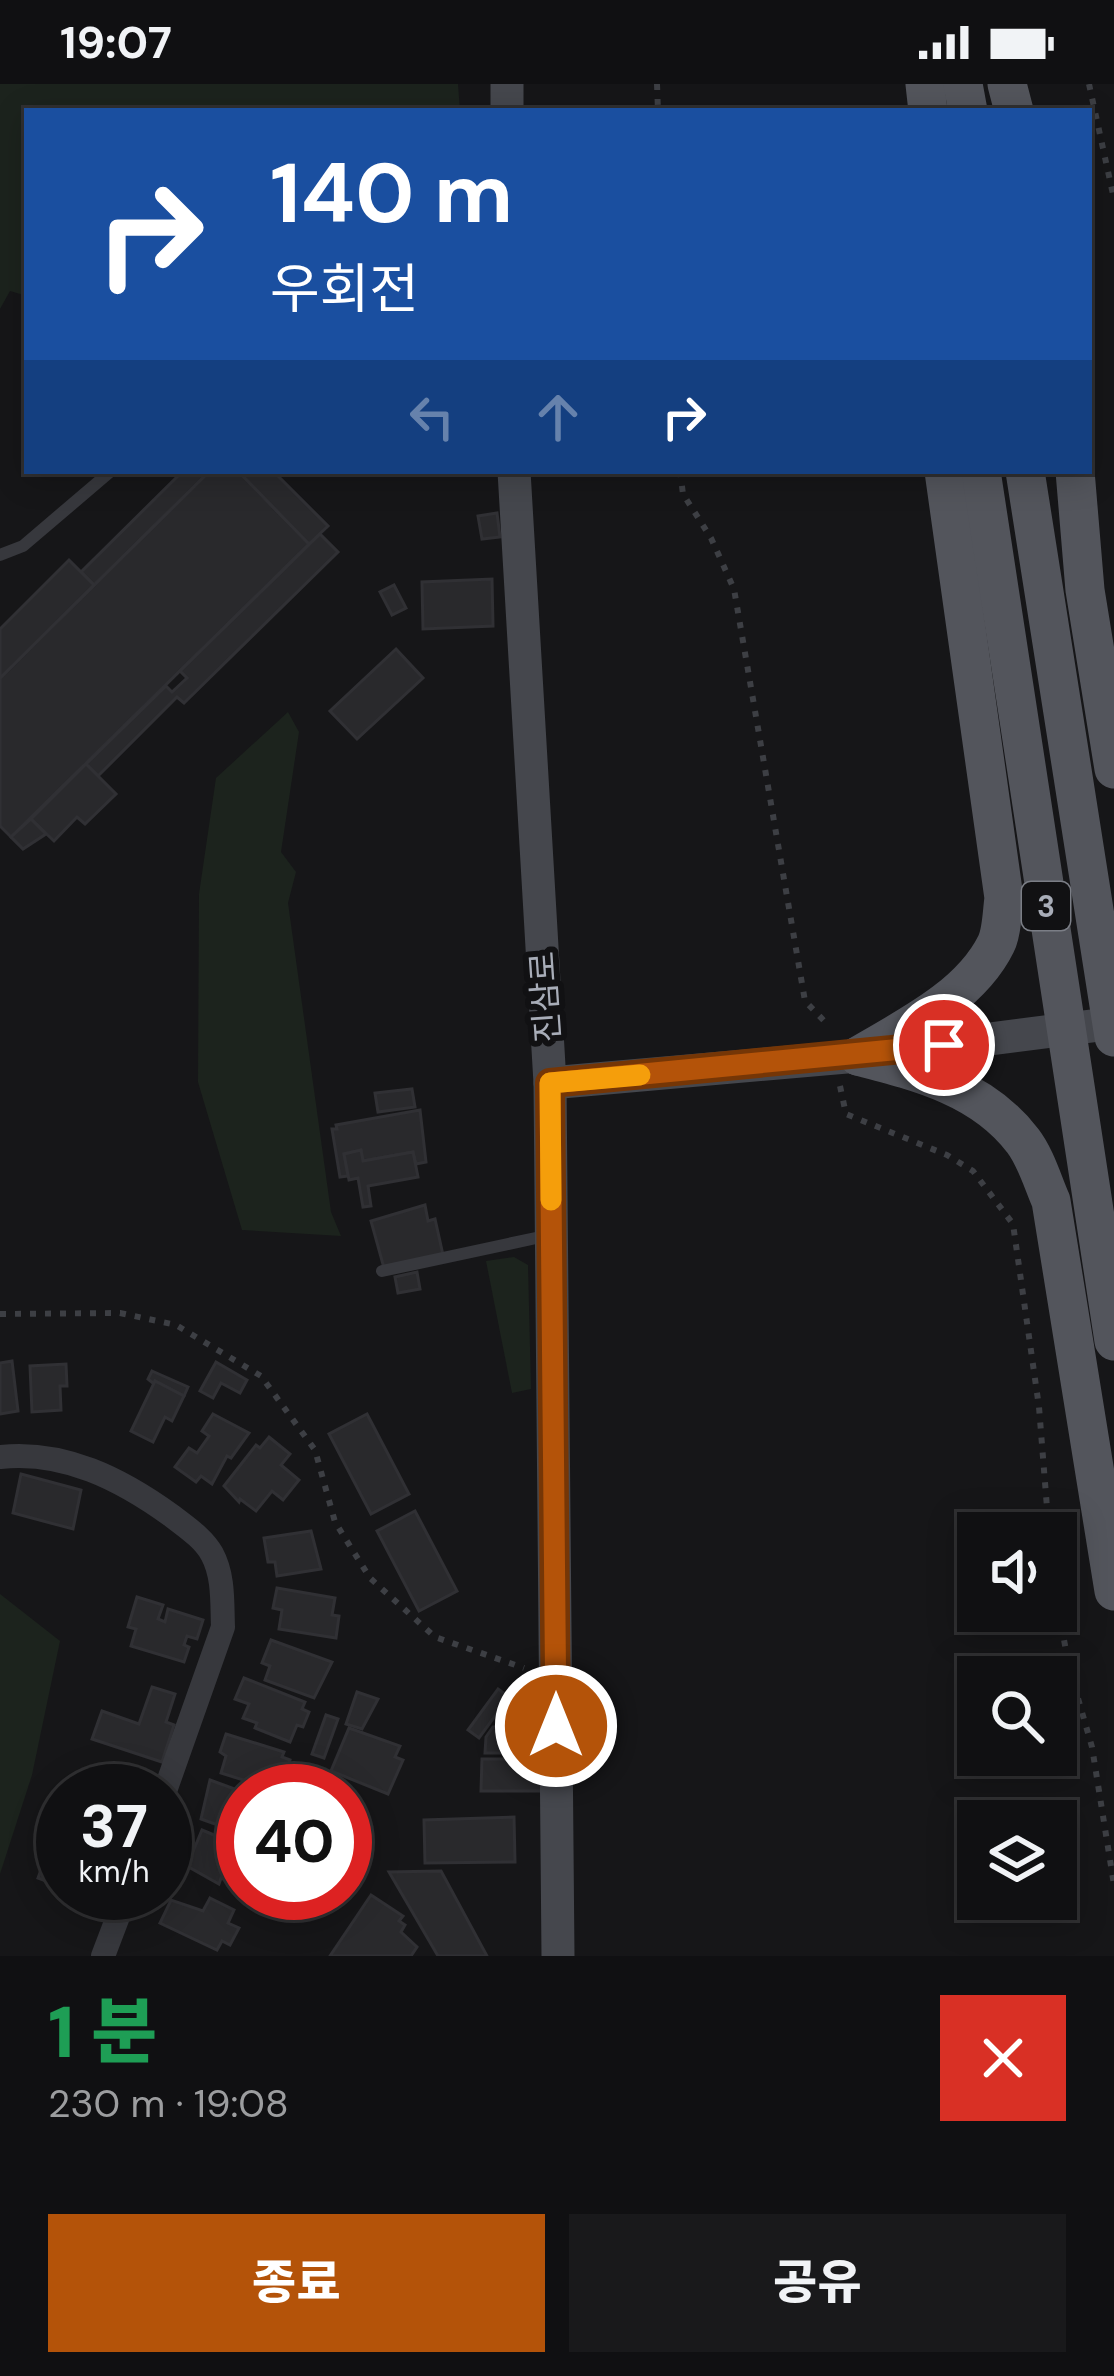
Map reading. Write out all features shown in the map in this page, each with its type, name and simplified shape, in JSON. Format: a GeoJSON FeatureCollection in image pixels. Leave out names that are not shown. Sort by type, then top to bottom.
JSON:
{"type":"FeatureCollection","features":[{"type":"Feature","properties":{"kind":"main road"},"geometry":{"type":"LineString","coordinates":[[858,1056],[963,986],[997,943],[1004,898],[944,474]]}},
{"type":"Feature","properties":{"kind":"main road","name":"3"},"geometry":{"type":"LineString","coordinates":[[981,474],[1114,1341]]}},
{"type":"Feature","properties":{"kind":"main road","name":"3"},"geometry":{"type":"LineString","coordinates":[[1025,474],[1114,1037]]}},
{"type":"Feature","properties":{"kind":"main road"},"geometry":{"type":"LineString","coordinates":[[1075,474],[1085,590],[1114,769]]}},
{"type":"Feature","properties":{"kind":"main road"},"geometry":{"type":"LineString","coordinates":[[858,1056],[929,1075],[979,1099],[1024,1142],[1051,1202],[1114,1591]]}},
{"type":"Feature","properties":{"kind":"street","name":"진삼로"},"geometry":{"type":"LineString","coordinates":[[514,474],[550,1083],[557,1956]]}},
{"type":"Feature","properties":{"kind":"street"},"geometry":{"type":"LineString","coordinates":[[550,1083],[858,1056],[1114,1023]]}},
{"type":"Feature","properties":{"kind":"street"},"geometry":{"type":"LineString","coordinates":[[0,1457],[61,1461],[104,1473],[140,1492],[190,1530],[214,1558],[223,1627],[175,1764]]}},
{"type":"Feature","properties":{"kind":"street"},"geometry":{"type":"LineString","coordinates":[[103,1956],[117,1920]]}},
{"type":"Feature","properties":{"kind":"lane"},"geometry":{"type":"LineString","coordinates":[[0,555],[23,546],[107,474]]}},
{"type":"Feature","properties":{"kind":"lane"},"geometry":{"type":"LineString","coordinates":[[382,1271],[552,1234]]}},
{"type":"Feature","properties":{"kind":"path"},"geometry":{"type":"LineString","coordinates":[[1089,84],[1114,199]]}},
{"type":"Feature","properties":{"kind":"path"},"geometry":{"type":"LineString","coordinates":[[0,1314],[120,1313],[176,1325],[261,1376],[315,1450],[335,1522],[370,1578],[434,1637],[555,1679]]}},
{"type":"Feature","properties":{"kind":"path"},"geometry":{"type":"LineString","coordinates":[[1063,1632],[1092,1747],[1114,1885]]}},
{"type":"Feature","properties":{"kind":"shaded area"},"geometry":{"type":"Polygon","coordinates":[[[0,84],[458,84],[460,108],[24,108],[24,295],[10,291],[0,309],[0,84]]]}},
{"type":"Feature","properties":{"kind":"shaded area"},"geometry":{"type":"Polygon","coordinates":[[[288,712],[299,732],[281,852],[296,872],[288,903],[331,1212],[341,1236],[242,1230],[198,1082],[199,894],[216,778],[288,712]]]}},
{"type":"Feature","properties":{"kind":"shaded area"},"geometry":{"type":"Polygon","coordinates":[[[514,1257],[528,1265],[531,1389],[512,1393],[486,1261],[514,1257]]]}},
{"type":"Feature","properties":{"kind":"shaded area"},"geometry":{"type":"Polygon","coordinates":[[[0,1594],[60,1641],[32,1775],[0,1874],[0,1594]]]}},
{"type":"Feature","properties":{"kind":"building"},"geometry":{"type":"Polygon","coordinates":[[[180,474],[207,474],[94,585],[81,572],[180,474]]]}},
{"type":"Feature","properties":{"kind":"building"},"geometry":{"type":"Polygon","coordinates":[[[207,474],[241,474],[309,544],[11,837],[0,826],[0,678],[207,474]]]}},
{"type":"Feature","properties":{"kind":"building"},"geometry":{"type":"Polygon","coordinates":[[[241,474],[276,474],[328,526],[309,544],[241,474]]]}},
{"type":"Feature","properties":{"kind":"building"},"geometry":{"type":"Polygon","coordinates":[[[497,513],[500,537],[482,539],[478,516],[497,513]]]}},
{"type":"Feature","properties":{"kind":"building"},"geometry":{"type":"Polygon","coordinates":[[[320,534],[338,552],[184,703],[177,697],[98,776],[86,764],[166,686],[172,692],[187,678],[180,671],[320,534]]]}},
{"type":"Feature","properties":{"kind":"building"},"geometry":{"type":"Polygon","coordinates":[[[69,560],[94,585],[0,678],[0,629],[69,560]]]}},
{"type":"Feature","properties":{"kind":"building"},"geometry":{"type":"Polygon","coordinates":[[[492,579],[493,626],[423,629],[422,582],[492,579]]]}},
{"type":"Feature","properties":{"kind":"building"},"geometry":{"type":"Polygon","coordinates":[[[394,585],[406,608],[392,615],[380,592],[394,585]]]}},
{"type":"Feature","properties":{"kind":"building"},"geometry":{"type":"Polygon","coordinates":[[[396,649],[423,678],[357,739],[330,711],[396,649]]]}},
{"type":"Feature","properties":{"kind":"building"},"geometry":{"type":"Polygon","coordinates":[[[86,764],[116,794],[85,824],[77,817],[54,841],[31,819],[86,764]]]}},
{"type":"Feature","properties":{"kind":"building"},"geometry":{"type":"Polygon","coordinates":[[[31,819],[46,834],[23,849],[11,837],[31,819]]]}},
{"type":"Feature","properties":{"kind":"building"},"geometry":{"type":"Polygon","coordinates":[[[412,1089],[415,1107],[378,1112],[375,1093],[412,1089]]]}},
{"type":"Feature","properties":{"kind":"building"},"geometry":{"type":"Polygon","coordinates":[[[420,1110],[426,1162],[416,1164],[413,1152],[363,1161],[361,1150],[344,1154],[348,1176],[340,1177],[332,1129],[336,1125],[420,1110]]]}},
{"type":"Feature","properties":{"kind":"building"},"geometry":{"type":"Polygon","coordinates":[[[361,1150],[363,1161],[413,1152],[418,1177],[368,1186],[371,1206],[363,1207],[358,1178],[349,1180],[344,1154],[361,1150]]]}},
{"type":"Feature","properties":{"kind":"building"},"geometry":{"type":"Polygon","coordinates":[[[425,1205],[428,1221],[435,1219],[443,1255],[384,1268],[371,1221],[425,1205]]]}},
{"type":"Feature","properties":{"kind":"building"},"geometry":{"type":"Polygon","coordinates":[[[417,1272],[420,1289],[398,1293],[395,1277],[417,1272]]]}},
{"type":"Feature","properties":{"kind":"building"},"geometry":{"type":"Polygon","coordinates":[[[12,1361],[18,1411],[0,1414],[0,1363],[12,1361]]]}},
{"type":"Feature","properties":{"kind":"building"},"geometry":{"type":"Polygon","coordinates":[[[216,1362],[247,1380],[240,1393],[221,1383],[213,1398],[200,1391],[216,1362]]]}},
{"type":"Feature","properties":{"kind":"building"},"geometry":{"type":"Polygon","coordinates":[[[66,1364],[61,1410],[32,1412],[30,1366],[66,1364]]]}},
{"type":"Feature","properties":{"kind":"building"},"geometry":{"type":"Polygon","coordinates":[[[152,1371],[188,1387],[184,1396],[154,1384],[148,1379],[152,1371]]]}},
{"type":"Feature","properties":{"kind":"building"},"geometry":{"type":"Polygon","coordinates":[[[155,1381],[184,1396],[172,1421],[165,1417],[153,1442],[131,1431],[155,1381]]]}},
{"type":"Feature","properties":{"kind":"building"},"geometry":{"type":"Polygon","coordinates":[[[213,1414],[249,1433],[231,1458],[227,1456],[212,1484],[201,1476],[196,1482],[175,1467],[189,1448],[197,1453],[209,1436],[202,1431],[213,1414]]]}},
{"type":"Feature","properties":{"kind":"building"},"geometry":{"type":"Polygon","coordinates":[[[367,1414],[409,1494],[371,1514],[329,1434],[367,1414]]]}},
{"type":"Feature","properties":{"kind":"building"},"geometry":{"type":"Polygon","coordinates":[[[269,1437],[290,1454],[281,1465],[299,1480],[283,1500],[272,1491],[256,1511],[224,1486],[256,1445],[260,1448],[269,1437]]]}},
{"type":"Feature","properties":{"kind":"building"},"geometry":{"type":"Polygon","coordinates":[[[21,1474],[81,1490],[73,1529],[13,1513],[21,1474]]]}},
{"type":"Feature","properties":{"kind":"building"},"geometry":{"type":"Polygon","coordinates":[[[415,1511],[457,1591],[419,1611],[377,1531],[415,1511]]]}},
{"type":"Feature","properties":{"kind":"building"},"geometry":{"type":"Polygon","coordinates":[[[311,1531],[321,1569],[277,1576],[275,1562],[268,1562],[264,1538],[311,1531]]]}},
{"type":"Feature","properties":{"kind":"building"},"geometry":{"type":"Polygon","coordinates":[[[277,1588],[335,1598],[336,1638],[279,1629],[282,1610],[273,1608],[277,1588]]]}},
{"type":"Feature","properties":{"kind":"building"},"geometry":{"type":"Polygon","coordinates":[[[137,1597],[163,1605],[158,1619],[165,1622],[168,1609],[203,1620],[197,1639],[187,1636],[184,1662],[131,1646],[136,1629],[128,1627],[137,1597]]]}},
{"type":"Feature","properties":{"kind":"building"},"geometry":{"type":"Polygon","coordinates":[[[271,1640],[332,1662],[314,1698],[265,1680],[270,1666],[262,1663],[271,1640]]]}},
{"type":"Feature","properties":{"kind":"building"},"geometry":{"type":"Polygon","coordinates":[[[244,1678],[305,1702],[302,1709],[309,1712],[290,1742],[243,1718],[249,1704],[235,1699],[244,1678]]]}},
{"type":"Feature","properties":{"kind":"building"},"geometry":{"type":"Polygon","coordinates":[[[152,1687],[175,1694],[166,1722],[174,1725],[162,1762],[92,1739],[102,1711],[139,1724],[152,1687]]]}},
{"type":"Feature","properties":{"kind":"building"},"geometry":{"type":"Polygon","coordinates":[[[498,1689],[509,1697],[479,1738],[468,1730],[498,1689]]]}},
{"type":"Feature","properties":{"kind":"building"},"geometry":{"type":"Polygon","coordinates":[[[357,1692],[378,1699],[362,1729],[346,1724],[357,1692]]]}},
{"type":"Feature","properties":{"kind":"building"},"geometry":{"type":"Polygon","coordinates":[[[326,1715],[338,1719],[324,1758],[312,1754],[326,1715]]]}},
{"type":"Feature","properties":{"kind":"building"},"geometry":{"type":"Polygon","coordinates":[[[493,1727],[531,1728],[531,1753],[485,1753],[486,1737],[493,1727]]]}},
{"type":"Feature","properties":{"kind":"building"},"geometry":{"type":"Polygon","coordinates":[[[349,1728],[400,1746],[395,1757],[403,1760],[388,1794],[372,1788],[372,1764],[334,1764],[349,1728]]]}},
{"type":"Feature","properties":{"kind":"building"},"geometry":{"type":"Polygon","coordinates":[[[226,1734],[284,1752],[282,1757],[290,1760],[289,1764],[224,1764],[226,1756],[220,1752],[226,1734]]]}},
{"type":"Feature","properties":{"kind":"building"},"geometry":{"type":"Polygon","coordinates":[[[482,1759],[542,1759],[542,1791],[481,1791],[482,1759]]]}},
{"type":"Feature","properties":{"kind":"building"},"geometry":{"type":"Polygon","coordinates":[[[210,1780],[216,1782],[216,1824],[201,1819],[210,1780]]]}},
{"type":"Feature","properties":{"kind":"building"},"geometry":{"type":"Polygon","coordinates":[[[514,1817],[515,1862],[425,1863],[424,1820],[514,1817]]]}},
{"type":"Feature","properties":{"kind":"building"},"geometry":{"type":"Polygon","coordinates":[[[202,1830],[216,1836],[216,1882],[192,1869],[192,1854],[202,1830]]]}},
{"type":"Feature","properties":{"kind":"building"},"geometry":{"type":"Polygon","coordinates":[[[441,1871],[487,1956],[438,1956],[389,1872],[441,1871]]]}},
{"type":"Feature","properties":{"kind":"building"},"geometry":{"type":"Polygon","coordinates":[[[372,1896],[403,1916],[401,1932],[417,1947],[411,1956],[330,1956],[354,1920],[372,1920],[372,1896]]]}},
{"type":"Feature","properties":{"kind":"building"},"geometry":{"type":"Polygon","coordinates":[[[210,1898],[216,1901],[216,1920],[229,1920],[239,1928],[230,1945],[222,1941],[217,1950],[160,1923],[192,1920],[192,1907],[203,1911],[210,1898]]]}},
{"type":"Feature","properties":{"kind":"slow traffic"},"geometry":{"type":"LineString","coordinates":[[551,1200],[550,1083],[640,1075]]}},
{"type":"Feature","properties":{"kind":"route"},"geometry":{"type":"LineString","coordinates":[[556,1726],[550,1083],[944,1045]]}}]}
